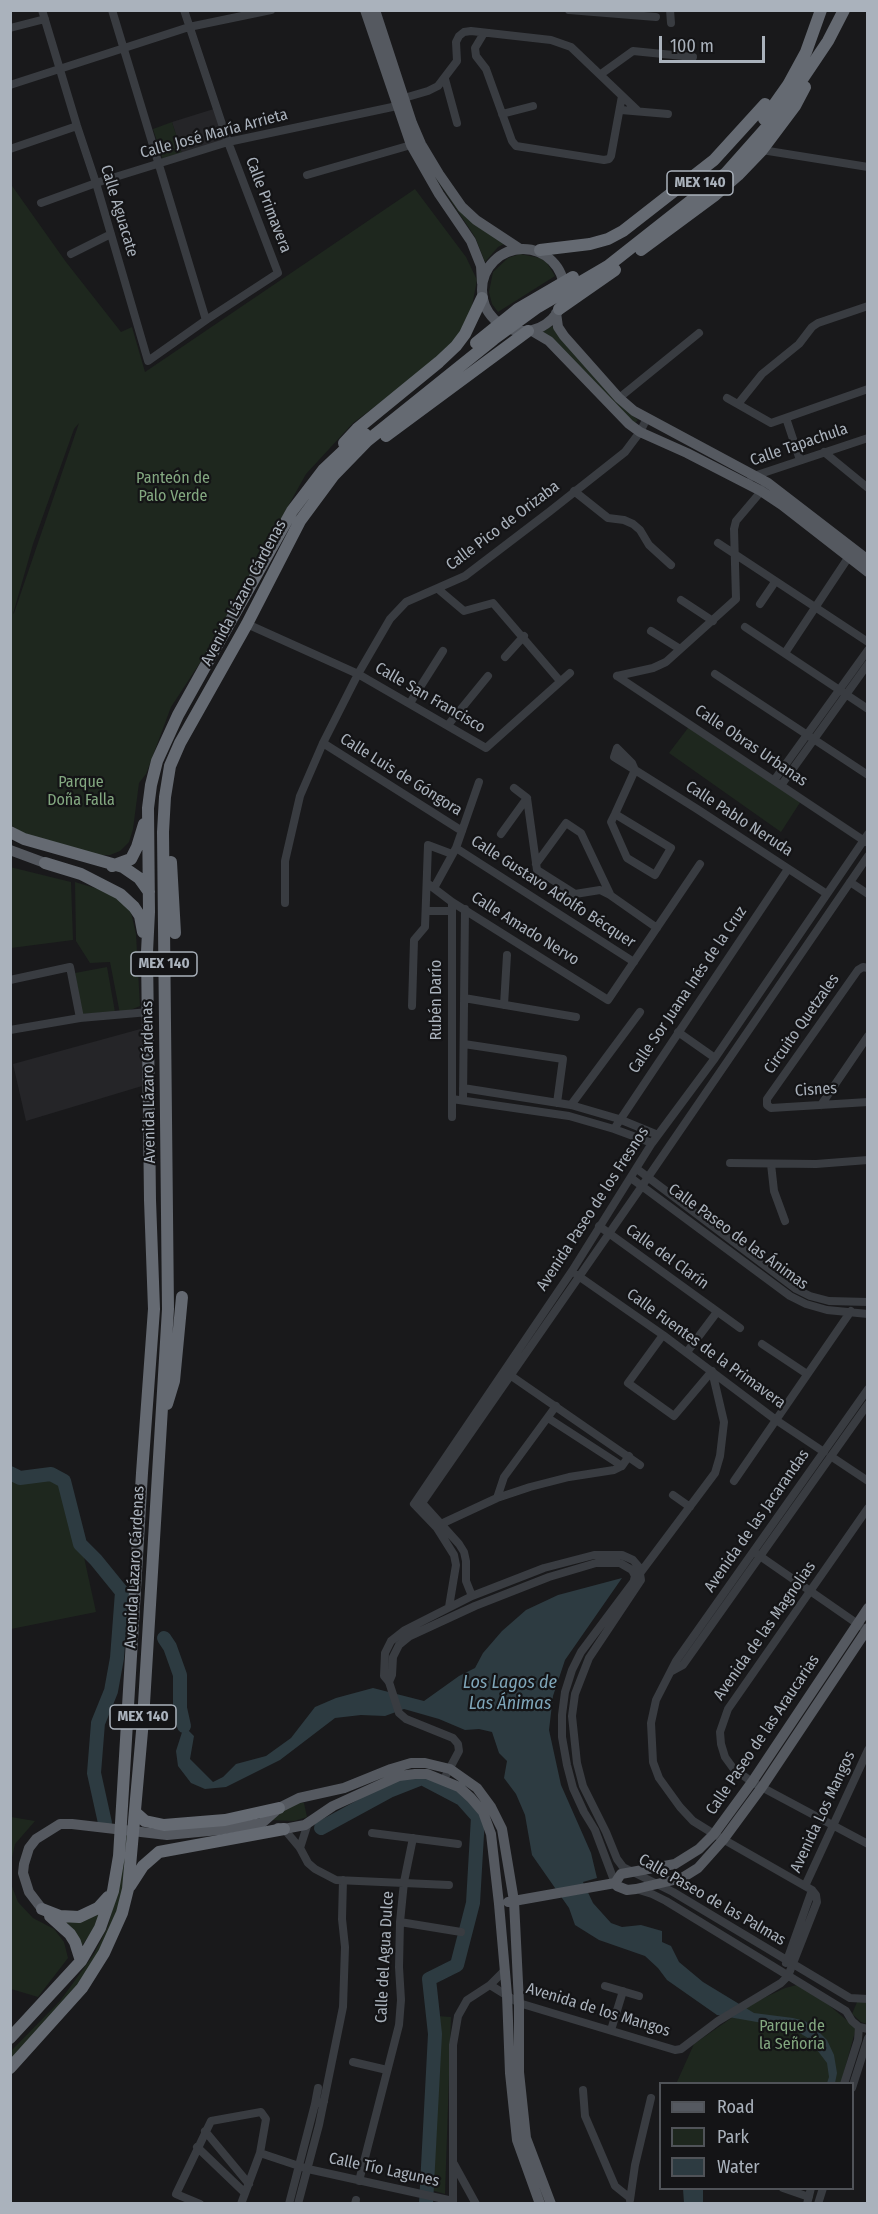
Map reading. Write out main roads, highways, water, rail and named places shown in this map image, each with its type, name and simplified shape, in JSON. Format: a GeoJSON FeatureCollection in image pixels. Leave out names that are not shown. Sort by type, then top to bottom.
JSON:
{"type":"FeatureCollection","features":[{"type":"Feature","properties":{"kind":"highway","name":"Avenida Lázaro Cárdenas"},"geometry":{"type":"LineString","coordinates":[[10,2068],[82,1988],[104,1953],[122,1913],[128,1889],[136,1813],[168,1309],[163,832],[165,796],[180,743],[247,624],[300,521],[321,490],[367,441],[494,339],[538,307],[608,266],[726,173],[781,111],[828,41],[844,10]]}},
{"type":"Feature","properties":{"kind":"highway","name":"Avenida Lázaro Cárdenas"},"geometry":{"type":"LineString","coordinates":[[10,2038],[81,1961],[100,1928],[113,1891],[119,1856],[140,1496],[154,1309],[150,1200],[147,952],[148,808],[157,761],[178,715],[292,511],[324,469],[518,309],[604,259],[721,166],[759,125],[788,85],[806,52],[819,15]]}},
{"type":"Feature","properties":{"kind":"highway"},"geometry":{"type":"LineString","coordinates":[[540,250],[572,248],[608,239],[623,231],[714,160],[758,114],[777,88],[819,15]]}},
{"type":"Feature","properties":{"kind":"highway"},"geometry":{"type":"LineString","coordinates":[[558,311],[714,196],[762,150],[795,106],[828,41]]}},
{"type":"Feature","properties":{"kind":"highway"},"geometry":{"type":"LineString","coordinates":[[324,469],[334,454],[357,429],[456,346],[465,334],[482,298]]}},
{"type":"Feature","properties":{"kind":"highway"},"geometry":{"type":"LineString","coordinates":[[321,490],[336,482],[372,447],[416,413],[530,331]]}},
{"type":"Feature","properties":{"kind":"highway"},"geometry":{"type":"LineString","coordinates":[[10,839],[29,848],[88,864],[112,867],[130,859],[135,852],[148,808]]}},
{"type":"Feature","properties":{"kind":"highway"},"geometry":{"type":"LineString","coordinates":[[10,832],[24,839],[123,867],[139,878],[148,889],[153,910],[155,945],[157,1194],[167,1263]]}},
{"type":"Feature","properties":{"kind":"highway"},"geometry":{"type":"LineString","coordinates":[[163,832],[171,854],[175,933]]}},
{"type":"Feature","properties":{"kind":"highway"},"geometry":{"type":"LineString","coordinates":[[45,863],[81,874],[120,894],[140,916],[147,952]]}},
{"type":"Feature","properties":{"kind":"highway"},"geometry":{"type":"LineString","coordinates":[[161,1425],[174,1381],[182,1297]]}},
{"type":"Feature","properties":{"kind":"highway"},"geometry":{"type":"LineString","coordinates":[[136,1813],[141,1820],[156,1824],[196,1823],[236,1818],[279,1808]]}},
{"type":"Feature","properties":{"kind":"highway"},"geometry":{"type":"LineString","coordinates":[[196,1823],[200,1845]]}},
{"type":"Feature","properties":{"kind":"highway"},"geometry":{"type":"LineString","coordinates":[[128,1889],[143,1866],[159,1852],[284,1829]]}},
{"type":"Feature","properties":{"kind":"highway"},"geometry":{"type":"LineString","coordinates":[[42,1909],[60,1916],[79,1917],[98,1908],[113,1891]]}},
{"type":"Feature","properties":{"kind":"highway"},"geometry":{"type":"LineString","coordinates":[[42,1909],[70,1934],[81,1961]]}},
{"type":"Feature","properties":{"kind":"main road"},"geometry":{"type":"LineString","coordinates":[[365,10],[400,102],[421,144],[462,207],[490,231],[520,249]]}},
{"type":"Feature","properties":{"kind":"main road"},"geometry":{"type":"LineString","coordinates":[[375,10],[411,145],[439,194],[471,241],[481,266],[482,298],[490,317],[509,330],[530,331],[549,341],[616,412],[640,432],[741,481],[764,487],[867,560]]}},
{"type":"Feature","properties":{"kind":"main road"},"geometry":{"type":"LineString","coordinates":[[482,283],[486,271],[494,260],[505,253],[520,249],[540,250],[550,256],[562,273],[564,296],[558,311],[558,327],[619,398],[647,418],[755,475],[782,505],[867,572]]}},
{"type":"Feature","properties":{"kind":"main road"},"geometry":{"type":"LineString","coordinates":[[530,331],[558,311]]}},
{"type":"Feature","properties":{"kind":"main road"},"geometry":{"type":"LineString","coordinates":[[10,850],[45,863]]}},
{"type":"Feature","properties":{"kind":"main road","name":"Calle Paseo de las Araucarias"},"geometry":{"type":"LineString","coordinates":[[757,1784],[867,1608]]}},
{"type":"Feature","properties":{"kind":"main road","name":"Calle Paseo de las Araucarias"},"geometry":{"type":"LineString","coordinates":[[636,1889],[682,1878],[698,1868],[867,1629]]}},
{"type":"Feature","properties":{"kind":"main road"},"geometry":{"type":"LineString","coordinates":[[260,1825],[279,1808],[306,1796],[344,1788],[411,1763],[425,1763],[477,1788],[491,1807],[502,1829],[514,1901],[519,2003],[519,2072],[526,2138],[551,2204]]}},
{"type":"Feature","properties":{"kind":"main road"},"geometry":{"type":"LineString","coordinates":[[260,1825],[284,1829],[308,1823],[333,1806],[399,1776],[428,1774],[447,1774],[483,1812],[491,1834],[499,1905],[516,2140],[540,2204]]}},
{"type":"Feature","properties":{"kind":"main road"},"geometry":{"type":"LineString","coordinates":[[42,1909],[29,1892],[25,1882],[24,1864],[29,1848],[36,1839],[60,1824],[166,1835],[219,1830],[308,1819],[310,1809],[306,1796]]}},
{"type":"Feature","properties":{"kind":"main road","name":"Calle Paseo de las Araucarias"},"geometry":{"type":"LineString","coordinates":[[499,1905],[615,1882],[621,1874],[675,1864],[718,1837]]}},
{"type":"Feature","properties":{"kind":"main road","name":"Calle Paseo de las Palmas"},"geometry":{"type":"LineString","coordinates":[[615,1882],[617,1886],[627,1890],[636,1889]]}},
{"type":"Feature","properties":{"kind":"water","name":"Los Lagos de Las Ánimas"},"geometry":{"type":"Polygon","coordinates":[[[622,1578],[565,1660],[553,1696],[549,1730],[561,1785],[591,1853],[597,1878],[583,1882],[593,1903],[611,1923],[622,1927],[641,1925],[662,1931],[662,1942],[671,1946],[679,1962],[703,1982],[754,2013],[805,2021],[816,2029],[827,2040],[834,2055],[837,2073],[835,2082],[827,2082],[827,2063],[808,2038],[791,2028],[717,2015],[667,1980],[645,1956],[599,1940],[575,1925],[569,1908],[532,1855],[525,1815],[516,1794],[504,1778],[507,1761],[499,1753],[492,1732],[479,1729],[465,1730],[439,1719],[404,1709],[385,1716],[361,1715],[335,1718],[280,1760],[226,1787],[205,1789],[191,1783],[178,1766],[176,1751],[184,1726],[194,1736],[190,1759],[213,1782],[223,1777],[236,1764],[266,1756],[291,1738],[315,1707],[336,1698],[373,1688],[424,1701],[459,1676],[475,1668],[483,1653],[502,1631],[526,1610],[558,1595],[622,1578]]]}},
{"type":"Feature","properties":{"kind":"water"},"geometry":{"type":"Polygon","coordinates":[[[683,2190],[703,2190],[703,2203],[684,2203],[683,2190]]]}},
{"type":"Feature","properties":{"kind":"waterway"},"geometry":{"type":"LineString","coordinates":[[10,1473],[20,1478],[51,1474],[64,1481],[80,1544],[122,1592],[117,1658],[111,1691],[98,1723],[94,1773],[105,1823]]}},
{"type":"Feature","properties":{"kind":"waterway"},"geometry":{"type":"LineString","coordinates":[[164,1638],[170,1647],[180,1675],[180,1708],[184,1726]]}},
{"type":"Feature","properties":{"kind":"waterway"},"geometry":{"type":"LineString","coordinates":[[321,1828],[389,1791],[422,1778],[462,1799],[478,1817],[473,1903],[457,1965],[429,1979],[435,2034],[426,2204]]}},
{"type":"Feature","properties":{"kind":"park label","name":"Panteón de Palo Verde"},"geometry":{"type":"Point","coordinates":[173,488]}},
{"type":"Feature","properties":{"kind":"park label","name":"Parque Doña Falla"},"geometry":{"type":"Point","coordinates":[81,792]}},
{"type":"Feature","properties":{"kind":"park label","name":"Parque de la Señoría"},"geometry":{"type":"Point","coordinates":[792,2036]}}]}
